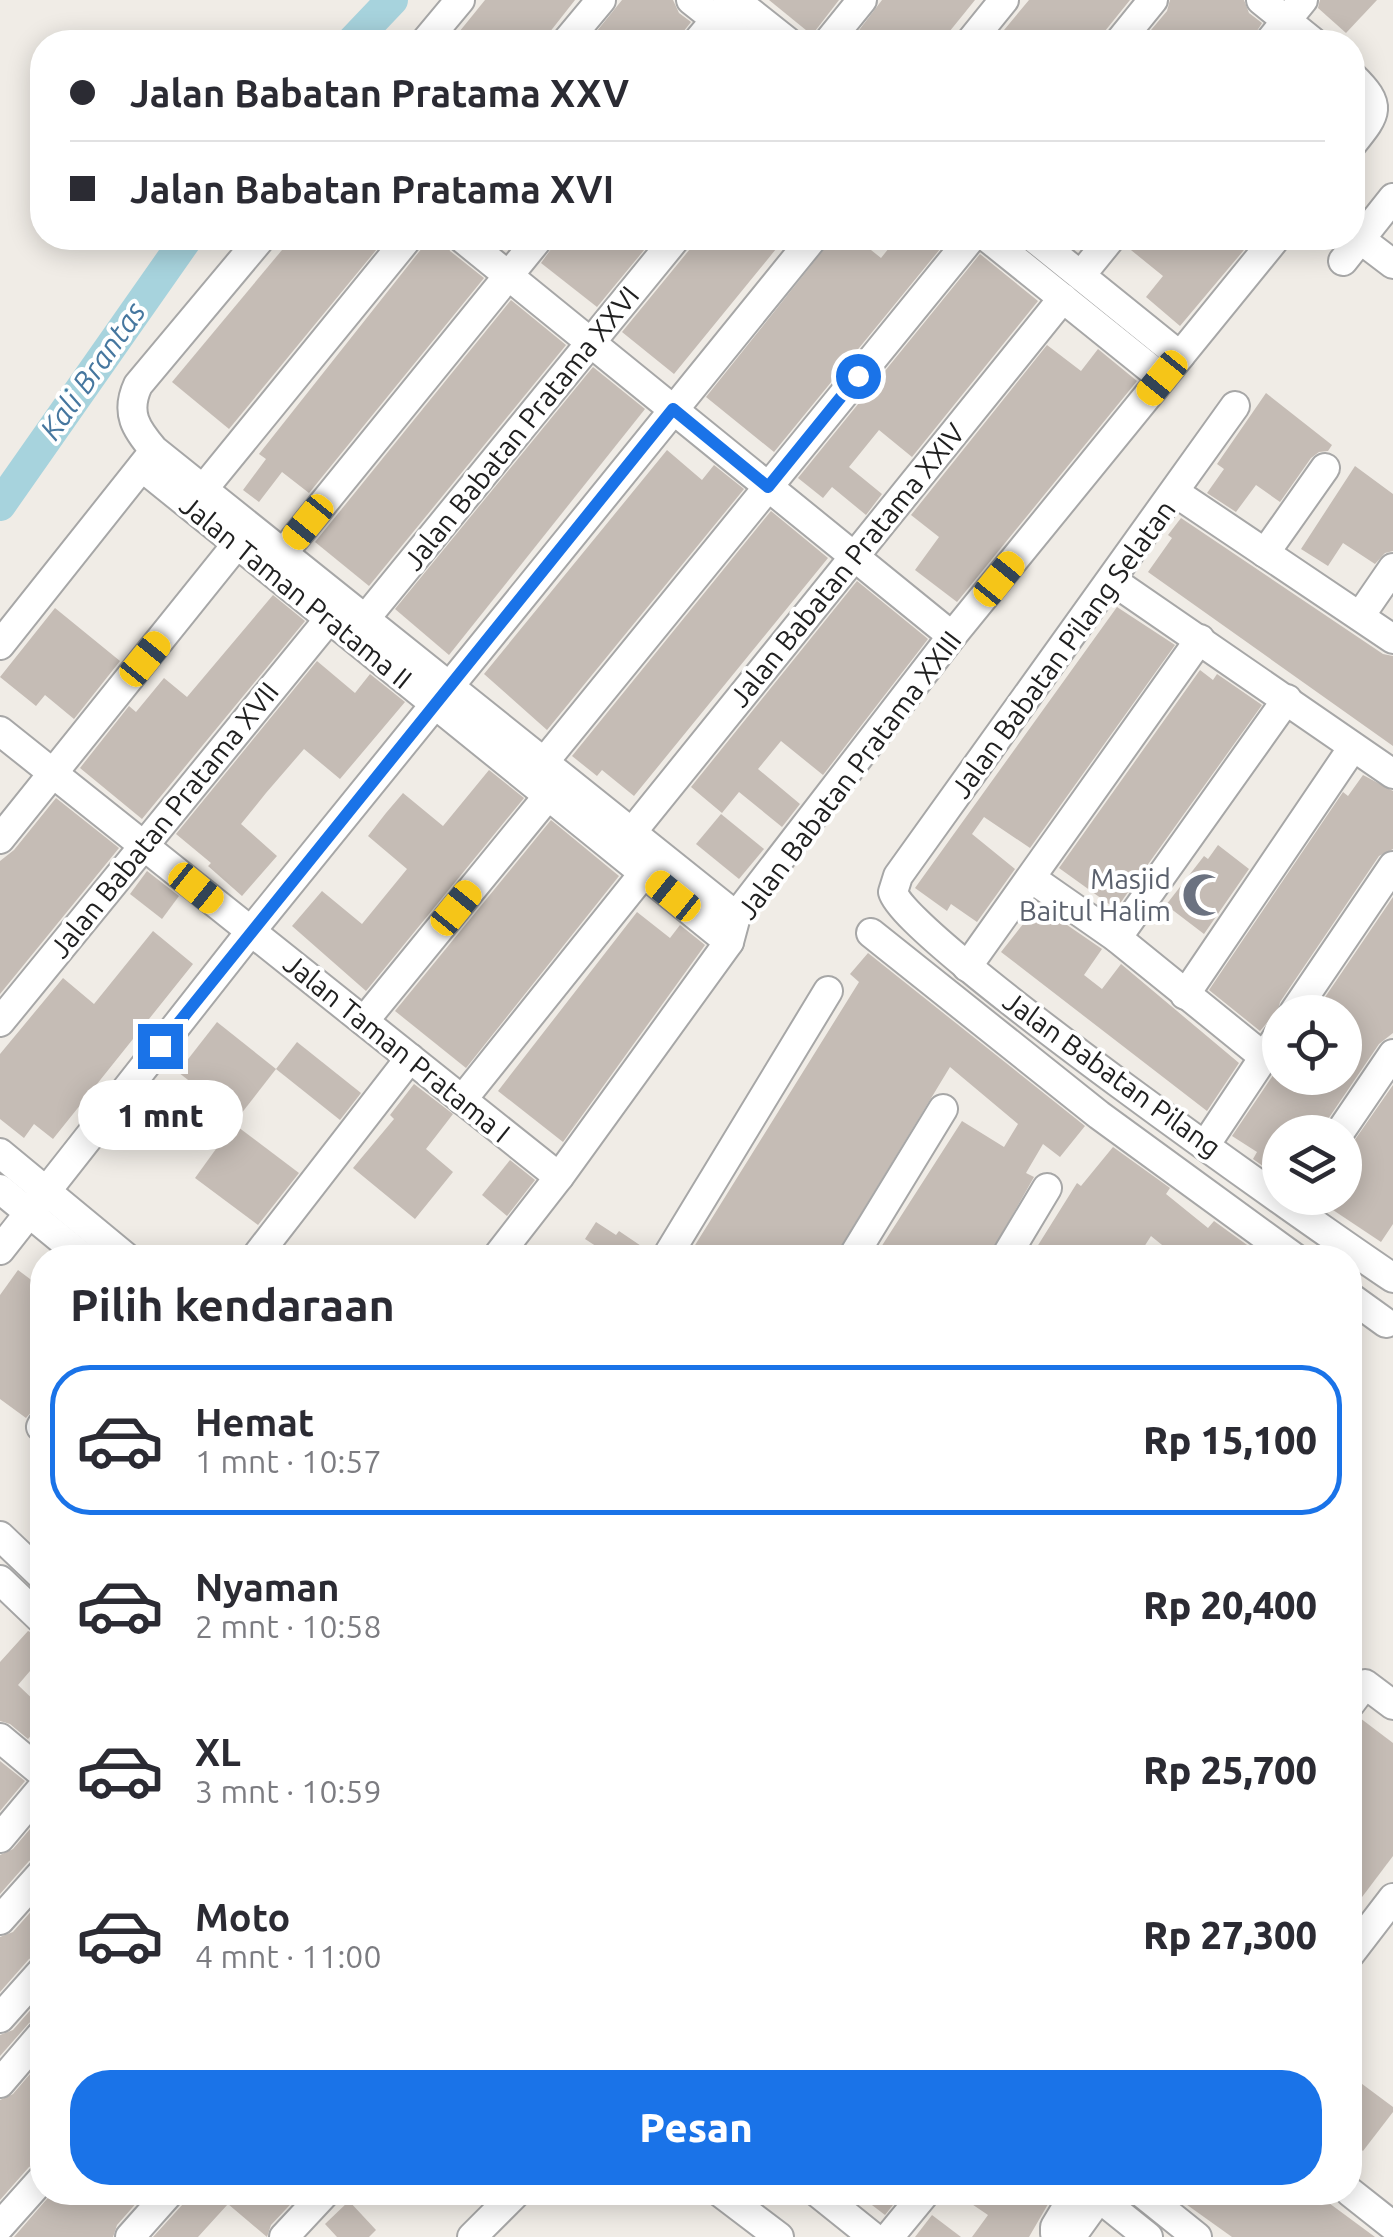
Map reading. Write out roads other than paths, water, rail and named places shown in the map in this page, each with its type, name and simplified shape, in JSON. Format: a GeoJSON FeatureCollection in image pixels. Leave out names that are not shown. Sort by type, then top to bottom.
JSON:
{"type":"FeatureCollection","features":[{"type":"Feature","properties":{"kind":"street"},"geometry":{"type":"LineString","coordinates":[[435,30],[460,0]]}},
{"type":"Feature","properties":{"kind":"street"},"geometry":{"type":"LineString","coordinates":[[576,30],[601,0]]}},
{"type":"Feature","properties":{"kind":"street"},"geometry":{"type":"LineString","coordinates":[[691,0],[728,6],[768,30]]}},
{"type":"Feature","properties":{"kind":"street"},"geometry":{"type":"LineString","coordinates":[[838,30],[862,0]]}},
{"type":"Feature","properties":{"kind":"street"},"geometry":{"type":"LineString","coordinates":[[980,30],[1004,0]]}},
{"type":"Feature","properties":{"kind":"street"},"geometry":{"type":"LineString","coordinates":[[1129,30],[1153,0]]}},
{"type":"Feature","properties":{"kind":"street"},"geometry":{"type":"LineString","coordinates":[[1261,0],[1286,21]]}},
{"type":"Feature","properties":{"kind":"street"},"geometry":{"type":"LineString","coordinates":[[707,30],[728,6]]}},
{"type":"Feature","properties":{"kind":"street"},"geometry":{"type":"LineString","coordinates":[[728,6],[739,30]]}},
{"type":"Feature","properties":{"kind":"street"},"geometry":{"type":"LineString","coordinates":[[1365,90],[1373,98],[1374,114],[1365,126]]}},
{"type":"Feature","properties":{"kind":"street"},"geometry":{"type":"LineString","coordinates":[[1373,229],[1393,264]]}},
{"type":"Feature","properties":{"kind":"street"},"geometry":{"type":"LineString","coordinates":[[0,645],[148,459],[131,400],[138,386],[251,250]]}},
{"type":"Feature","properties":{"kind":"street"},"geometry":{"type":"LineString","coordinates":[[196,497],[398,250]]}},
{"type":"Feature","properties":{"kind":"street"},"geometry":{"type":"LineString","coordinates":[[477,250],[952,636]]}},
{"type":"Feature","properties":{"kind":"street"},"geometry":{"type":"LineString","coordinates":[[284,554],[530,250]]}},
{"type":"Feature","properties":{"kind":"street","name":"Jalan Babatan Pratama XXVI"},"geometry":{"type":"LineString","coordinates":[[366,619],[666,250]]}},
{"type":"Feature","properties":{"kind":"street"},"geometry":{"type":"LineString","coordinates":[[0,1250],[250,931],[803,250]]}},
{"type":"Feature","properties":{"kind":"street"},"geometry":{"type":"LineString","coordinates":[[544,762],[961,250]]}},
{"type":"Feature","properties":{"kind":"street"},"geometry":{"type":"LineString","coordinates":[[1003,250],[1162,378]]}},
{"type":"Feature","properties":{"kind":"street"},"geometry":{"type":"LineString","coordinates":[[1049,250],[1180,356]]}},
{"type":"Feature","properties":{"kind":"street"},"geometry":{"type":"LineString","coordinates":[[1081,275],[1101,250]]}},
{"type":"Feature","properties":{"kind":"street","name":"Jalan Babatan Pratama XXIII"},"geometry":{"type":"LineString","coordinates":[[506,1245],[559,1178],[733,929],[952,636],[1266,250]]}},
{"type":"Feature","properties":{"kind":"street","name":"Jalan Babatan Pratama XXIV"},"geometry":{"type":"LineString","coordinates":[[632,832],[1063,298]]}},
{"type":"Feature","properties":{"kind":"street","name":"Jalan Babatan Pilang Selatan"},"geometry":{"type":"LineString","coordinates":[[893,892],[898,876],[1236,406]]}},
{"type":"Feature","properties":{"kind":"street","name":"Jalan Taman Pratama II"},"geometry":{"type":"LineString","coordinates":[[148,459],[196,497],[284,554],[366,619],[548,796],[644,873],[733,929]]}},
{"type":"Feature","properties":{"kind":"street"},"geometry":{"type":"LineString","coordinates":[[1265,553],[1325,468]]}},
{"type":"Feature","properties":{"kind":"street"},"geometry":{"type":"LineString","coordinates":[[1176,494],[1393,639]]}},
{"type":"Feature","properties":{"kind":"street","name":"Jalan Taman Pratama II"},"geometry":{"type":"LineString","coordinates":[[196,497],[237,544],[330,619],[544,762],[632,832],[733,929]]}},
{"type":"Feature","properties":{"kind":"street"},"geometry":{"type":"LineString","coordinates":[[0,839],[237,544]]}},
{"type":"Feature","properties":{"kind":"street"},"geometry":{"type":"LineString","coordinates":[[1360,616],[1393,568]]}},
{"type":"Feature","properties":{"kind":"street"},"geometry":{"type":"LineString","coordinates":[[1113,582],[1393,774]]}},
{"type":"Feature","properties":{"kind":"street","name":"Jalan Babatan Pratama XVII"},"geometry":{"type":"LineString","coordinates":[[0,1022],[330,619]]}},
{"type":"Feature","properties":{"kind":"street"},"geometry":{"type":"LineString","coordinates":[[968,968],[1200,639]]}},
{"type":"Feature","properties":{"kind":"street"},"geometry":{"type":"LineString","coordinates":[[1117,938],[1287,699]]}},
{"type":"Feature","properties":{"kind":"street","name":"Jalan Taman Pratama I"},"geometry":{"type":"LineString","coordinates":[[0,730],[559,1178]]}},
{"type":"Feature","properties":{"kind":"street"},"geometry":{"type":"LineString","coordinates":[[1186,995],[1353,746]]}},
{"type":"Feature","properties":{"kind":"street"},"geometry":{"type":"LineString","coordinates":[[364,1021],[548,796]]}},
{"type":"Feature","properties":{"kind":"street"},"geometry":{"type":"LineString","coordinates":[[1306,995],[1393,866]]}},
{"type":"Feature","properties":{"kind":"street"},"geometry":{"type":"LineString","coordinates":[[462,1100],[644,873]]}},
{"type":"Feature","properties":{"kind":"street"},"geometry":{"type":"LineString","coordinates":[[1031,878],[1117,938],[1262,1055]]}},
{"type":"Feature","properties":{"kind":"street","name":"Jalan Babatan Pilang"},"geometry":{"type":"LineString","coordinates":[[893,892],[900,906],[1110,1100],[1206,1144],[1262,1181]]}},
{"type":"Feature","properties":{"kind":"street"},"geometry":{"type":"LineString","coordinates":[[870,933],[1110,1100],[1280,1245]]}},
{"type":"Feature","properties":{"kind":"street"},"geometry":{"type":"LineString","coordinates":[[674,1245],[828,992]]}},
{"type":"Feature","properties":{"kind":"street"},"geometry":{"type":"LineString","coordinates":[[1352,1115],[1393,1054]]}},
{"type":"Feature","properties":{"kind":"street"},"geometry":{"type":"LineString","coordinates":[[265,1245],[410,1058]]}},
{"type":"Feature","properties":{"kind":"street"},"geometry":{"type":"LineString","coordinates":[[1206,1144],[1262,1060]]}},
{"type":"Feature","properties":{"kind":"street"},"geometry":{"type":"LineString","coordinates":[[860,1245],[943,1108]]}},
{"type":"Feature","properties":{"kind":"street"},"geometry":{"type":"LineString","coordinates":[[0,1153],[73,1245]]}},
{"type":"Feature","properties":{"kind":"street"},"geometry":{"type":"LineString","coordinates":[[1012,1245],[1047,1188]]}},
{"type":"Feature","properties":{"kind":"street"},"geometry":{"type":"LineString","coordinates":[[0,1189],[38,1202],[106,1245]]}},
{"type":"Feature","properties":{"kind":"street","name":"Jalan Babatan Pilang"},"geometry":{"type":"LineString","coordinates":[[1311,1215],[1349,1245]]}},
{"type":"Feature","properties":{"kind":"street"},"geometry":{"type":"LineString","coordinates":[[1385,1273],[1393,1243]]}},
{"type":"Feature","properties":{"kind":"street","name":"Jalan Babatan Pilang"},"geometry":{"type":"LineString","coordinates":[[1362,1255],[1385,1273]]}},
{"type":"Feature","properties":{"kind":"street"},"geometry":{"type":"LineString","coordinates":[[1362,1306],[1386,1323]]}},
{"type":"Feature","properties":{"kind":"street"},"geometry":{"type":"LineString","coordinates":[[0,1536],[30,1565]]}},
{"type":"Feature","properties":{"kind":"street"},"geometry":{"type":"LineString","coordinates":[[0,1580],[30,1609]]}},
{"type":"Feature","properties":{"kind":"street"},"geometry":{"type":"LineString","coordinates":[[1362,1688],[1365,1684],[1393,1705]]}},
{"type":"Feature","properties":{"kind":"street"},"geometry":{"type":"LineString","coordinates":[[0,1738],[30,1763]]}},
{"type":"Feature","properties":{"kind":"street"},"geometry":{"type":"LineString","coordinates":[[0,1838],[30,1802]]}},
{"type":"Feature","properties":{"kind":"street"},"geometry":{"type":"LineString","coordinates":[[0,1920],[30,1886]]}},
{"type":"Feature","properties":{"kind":"street"},"geometry":{"type":"LineString","coordinates":[[1362,1938],[1393,1898]]}},
{"type":"Feature","properties":{"kind":"street"},"geometry":{"type":"LineString","coordinates":[[0,2018],[30,1984]]}},
{"type":"Feature","properties":{"kind":"street"},"geometry":{"type":"LineString","coordinates":[[0,2083],[30,2048]]}},
{"type":"Feature","properties":{"kind":"street"},"geometry":{"type":"LineString","coordinates":[[0,2226],[30,2192]]}},
{"type":"Feature","properties":{"kind":"street"},"geometry":{"type":"LineString","coordinates":[[1362,2201],[1393,2226]]}},
{"type":"Feature","properties":{"kind":"street"},"geometry":{"type":"LineString","coordinates":[[130,2237],[158,2205]]}},
{"type":"Feature","properties":{"kind":"street"},"geometry":{"type":"LineString","coordinates":[[284,2237],[314,2205]]}},
{"type":"Feature","properties":{"kind":"street"},"geometry":{"type":"LineString","coordinates":[[472,2237],[504,2205]]}},
{"type":"Feature","properties":{"kind":"street"},"geometry":{"type":"LineString","coordinates":[[737,2205],[779,2237]]}},
{"type":"Feature","properties":{"kind":"street"},"geometry":{"type":"LineString","coordinates":[[833,2205],[873,2237]]}},
{"type":"Feature","properties":{"kind":"street"},"geometry":{"type":"LineString","coordinates":[[889,2237],[915,2205]]}},
{"type":"Feature","properties":{"kind":"street"},"geometry":{"type":"LineString","coordinates":[[1061,2237],[1055,2233],[1055,2227],[1078,2205]]}},
{"type":"Feature","properties":{"kind":"street"},"geometry":{"type":"LineString","coordinates":[[1070,2237],[1084,2205]]}},
{"type":"Feature","properties":{"kind":"street"},"geometry":{"type":"LineString","coordinates":[[1104,2205],[1148,2237]]}},
{"type":"Feature","properties":{"kind":"street"},"geometry":{"type":"LineString","coordinates":[[1157,2205],[1197,2237]]}},
{"type":"Feature","properties":{"kind":"waterway","name":"Kali Brantas"},"geometry":{"type":"LineString","coordinates":[[363,30],[392,0]]}},
{"type":"Feature","properties":{"kind":"waterway","name":"Kali Brantas"},"geometry":{"type":"LineString","coordinates":[[0,505],[179,250]]}},
{"type":"Feature","properties":{"kind":"place","name":"Masjid Baitul Halim"},"geometry":{"type":"Point","coordinates":[1204,895]}}]}
